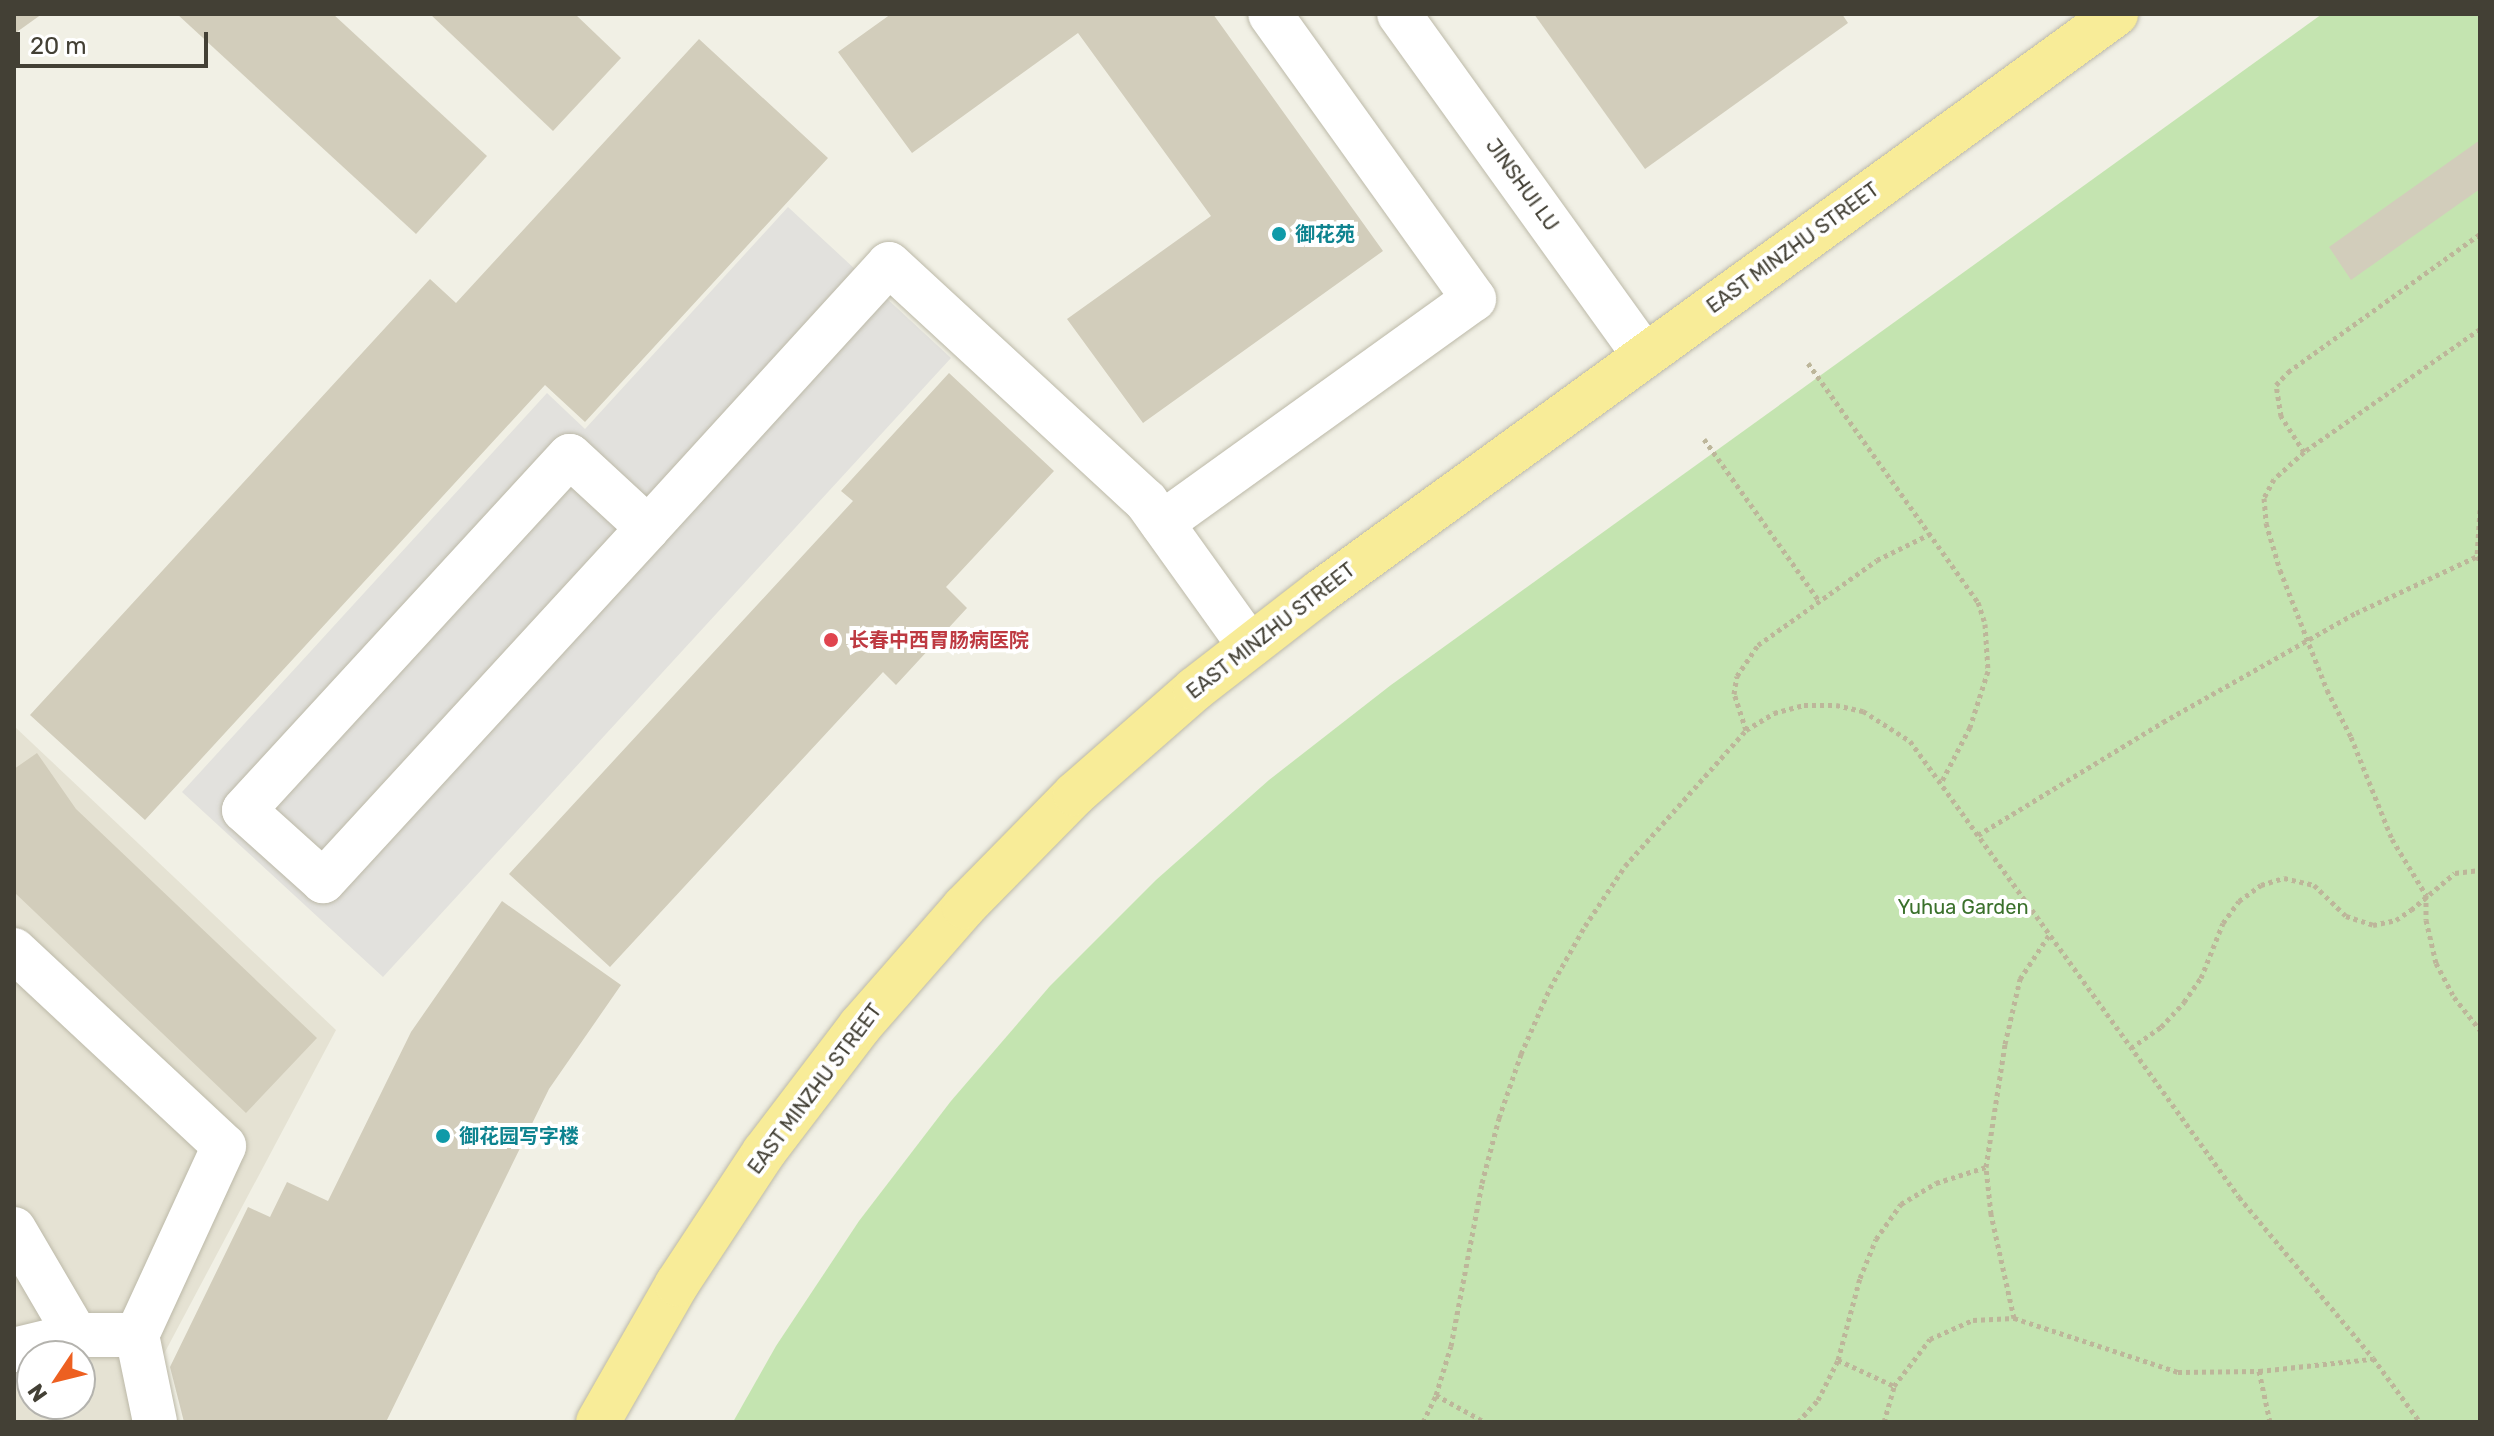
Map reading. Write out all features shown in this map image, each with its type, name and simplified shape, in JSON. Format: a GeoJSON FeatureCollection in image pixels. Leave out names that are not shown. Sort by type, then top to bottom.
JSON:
{"type":"FeatureCollection","features":[{"type":"Feature","properties":{"kind":"main road","name":"EAST MINZHU STREET"},"geometry":{"type":"LineString","coordinates":[[598,1422],[677,1284],[764,1152],[860,1026],[964,907],[1075,794],[1195,689],[1250,646],[2116,14]]}},
{"type":"Feature","properties":{"kind":"street"},"geometry":{"type":"LineString","coordinates":[[1162,523],[1474,299],[1270,14]]}},
{"type":"Feature","properties":{"kind":"street","name":"JINSHUI LU"},"geometry":{"type":"LineString","coordinates":[[1399,14],[1645,356]]}},
{"type":"Feature","properties":{"kind":"street"},"geometry":{"type":"LineString","coordinates":[[648,528],[570,456],[244,810],[323,881],[648,528],[889,264],[1146,501],[1250,646]]}},
{"type":"Feature","properties":{"kind":"street"},"geometry":{"type":"LineString","coordinates":[[14,950],[224,1146],[137,1335],[155,1422]]}},
{"type":"Feature","properties":{"kind":"street"},"geometry":{"type":"LineString","coordinates":[[14,1229],[76,1335]]}},
{"type":"Feature","properties":{"kind":"street"},"geometry":{"type":"LineString","coordinates":[[14,1350],[76,1335],[137,1335]]}},
{"type":"Feature","properties":{"kind":"path"},"geometry":{"type":"LineString","coordinates":[[2304,452],[2281,416],[2276,385],[2288,372],[2480,234]]}},
{"type":"Feature","properties":{"kind":"path"},"geometry":{"type":"LineString","coordinates":[[2480,329],[2304,452],[2274,479],[2264,498],[2266,523],[2280,570],[2392,839],[2426,895],[2426,920],[2436,963],[2454,997],[2480,1030]]}},
{"type":"Feature","properties":{"kind":"path"},"geometry":{"type":"LineString","coordinates":[[1808,363],[1978,602],[1985,624],[1988,671],[1970,727],[1941,783]]}},
{"type":"Feature","properties":{"kind":"path"},"geometry":{"type":"LineString","coordinates":[[1704,439],[1819,601]]}},
{"type":"Feature","properties":{"kind":"path"},"geometry":{"type":"LineString","coordinates":[[1978,835],[2309,639],[2479,557],[2480,510]]}},
{"type":"Feature","properties":{"kind":"path"},"geometry":{"type":"LineString","coordinates":[[1746,730],[1734,694],[1737,676],[1758,645],[1877,560],[1930,534]]}},
{"type":"Feature","properties":{"kind":"path"},"geometry":{"type":"LineString","coordinates":[[1423,1422],[1436,1395],[1451,1346],[1482,1183],[1499,1118],[1521,1054],[1550,988],[1585,926],[1625,866],[1746,730],[1774,713],[1804,705],[1836,705],[1863,711],[1910,741],[2239,1197],[2373,1358],[2420,1422]]}},
{"type":"Feature","properties":{"kind":"path"},"geometry":{"type":"LineString","coordinates":[[2131,1048],[2161,1027],[2184,1002],[2201,978],[2223,923],[2239,901],[2261,885],[2284,878],[2314,885],[2346,916],[2373,925],[2396,920],[2455,873],[2480,870]]}},
{"type":"Feature","properties":{"kind":"path"},"geometry":{"type":"LineString","coordinates":[[2014,1318],[1991,1214],[1986,1167],[2005,1044],[2020,979],[2049,935]]}},
{"type":"Feature","properties":{"kind":"path"},"geometry":{"type":"LineString","coordinates":[[1798,1422],[1818,1400],[1838,1360],[1860,1278],[1876,1239],[1901,1204],[1936,1183],[1986,1167]]}},
{"type":"Feature","properties":{"kind":"path"},"geometry":{"type":"LineString","coordinates":[[1884,1422],[1894,1386],[1930,1339],[1973,1320],[2014,1318],[2178,1372],[2259,1371],[2373,1358]]}},
{"type":"Feature","properties":{"kind":"path"},"geometry":{"type":"LineString","coordinates":[[1838,1360],[1894,1386]]}},
{"type":"Feature","properties":{"kind":"path"},"geometry":{"type":"LineString","coordinates":[[2259,1371],[2270,1422]]}},
{"type":"Feature","properties":{"kind":"path"},"geometry":{"type":"LineString","coordinates":[[1436,1395],[1485,1422]]}},
{"type":"Feature","properties":{"kind":"shaded area"},"geometry":{"type":"Polygon","coordinates":[[[788,207],[951,358],[383,977],[182,792],[547,393],[585,429],[788,207]]]}},
{"type":"Feature","properties":{"kind":"shaded area"},"geometry":{"type":"Polygon","coordinates":[[[14,726],[336,1030],[157,1367],[169,1422],[14,1422],[14,726]]]}},
{"type":"Feature","properties":{"kind":"green space","name":"Yuhua Garden"},"geometry":{"type":"Polygon","coordinates":[[[2322,14],[2480,14],[2480,1422],[733,1422],[776,1346],[859,1221],[951,1101],[1050,986],[1156,880],[1269,780],[1391,685],[2322,14]]]}},
{"type":"Feature","properties":{"kind":"building"},"geometry":{"type":"Polygon","coordinates":[[[14,14],[42,14],[14,34],[14,14]]]}},
{"type":"Feature","properties":{"kind":"building"},"geometry":{"type":"Polygon","coordinates":[[[177,14],[333,14],[487,156],[416,234],[177,14]]]}},
{"type":"Feature","properties":{"kind":"building"},"geometry":{"type":"Polygon","coordinates":[[[430,14],[575,14],[621,58],[553,131],[430,14]]]}},
{"type":"Feature","properties":{"kind":"building","name":"御花苑"},"geometry":{"type":"Polygon","coordinates":[[[891,14],[1213,14],[1383,251],[1143,423],[1067,319],[1211,216],[1078,33],[912,153],[838,52],[891,14]]]}},
{"type":"Feature","properties":{"kind":"building"},"geometry":{"type":"Polygon","coordinates":[[[1534,14],[1842,14],[1848,23],[1645,169],[1534,14]]]}},
{"type":"Feature","properties":{"kind":"building"},"geometry":{"type":"Polygon","coordinates":[[[699,39],[828,158],[585,422],[545,385],[145,820],[30,715],[430,279],[456,303],[699,39]]]}},
{"type":"Feature","properties":{"kind":"building"},"geometry":{"type":"Polygon","coordinates":[[[2480,140],[2480,189],[2351,280],[2329,247],[2480,140]]]}},
{"type":"Feature","properties":{"kind":"building","name":"长春中西胃肠病医院"},"geometry":{"type":"Polygon","coordinates":[[[949,373],[1054,471],[946,587],[967,608],[896,685],[883,672],[610,967],[509,874],[853,501],[841,491],[949,373]]]}},
{"type":"Feature","properties":{"kind":"building"},"geometry":{"type":"Polygon","coordinates":[[[37,753],[76,809],[317,1038],[246,1113],[14,892],[14,769],[37,753]]]}},
{"type":"Feature","properties":{"kind":"building","name":"御花园写字楼"},"geometry":{"type":"Polygon","coordinates":[[[502,901],[621,985],[549,1089],[386,1422],[184,1422],[170,1367],[248,1207],[270,1217],[287,1182],[328,1201],[411,1032],[502,901]]]}},
{"type":"Feature","properties":{"kind":"place","name":"御花苑"},"geometry":{"type":"Point","coordinates":[1279,234]}},
{"type":"Feature","properties":{"kind":"place","name":"长春中西胃肠病医院"},"geometry":{"type":"Point","coordinates":[831,640]}},
{"type":"Feature","properties":{"kind":"place","name":"御花园写字楼"},"geometry":{"type":"Point","coordinates":[443,1136]}}]}
